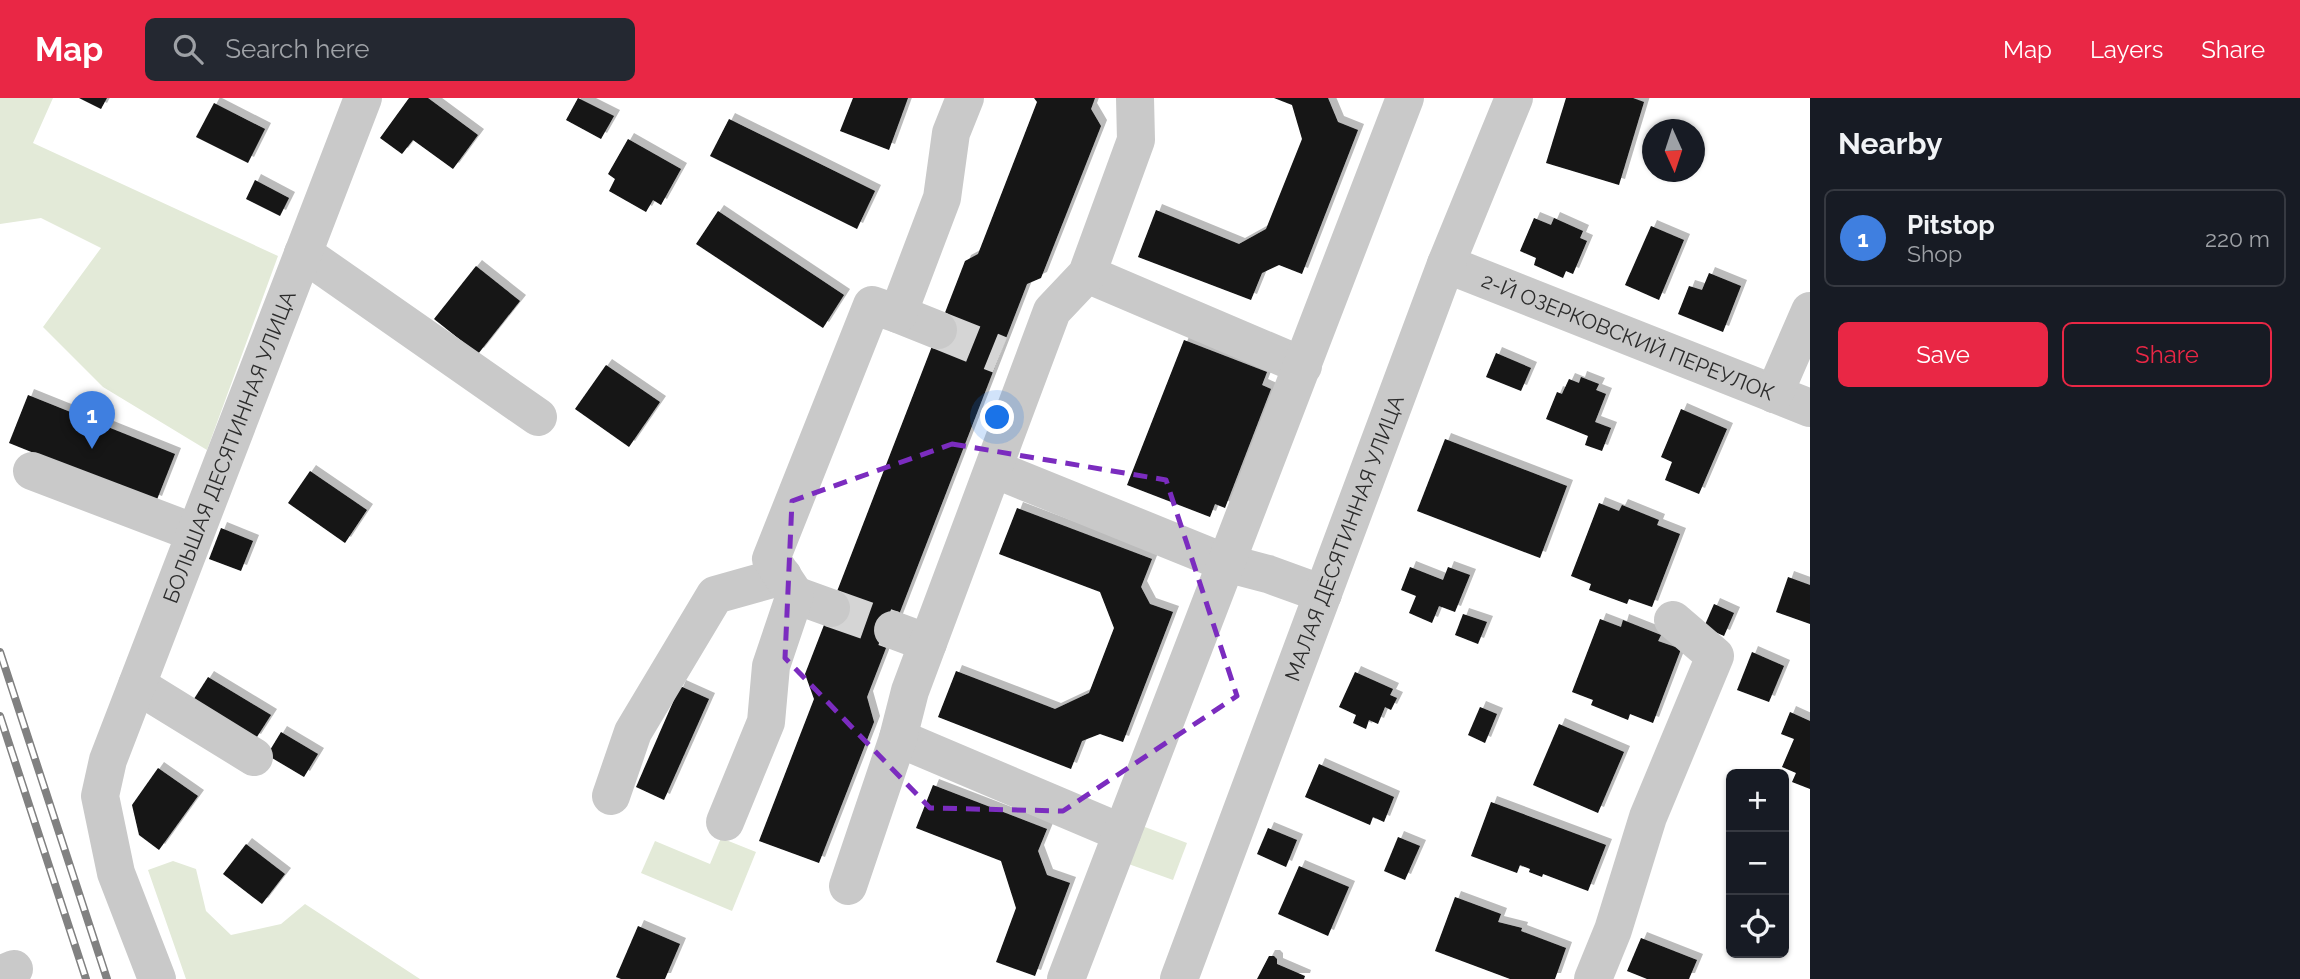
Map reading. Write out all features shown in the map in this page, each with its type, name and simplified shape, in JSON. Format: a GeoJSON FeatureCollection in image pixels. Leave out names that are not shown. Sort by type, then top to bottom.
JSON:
{"type":"FeatureCollection","features":[{"type":"Feature","properties":{"kind":"street","name":"БОЛЬШАЯ ДЕСЯТИННАЯ УЛИЦА"},"geometry":{"type":"LineString","coordinates":[[157,979],[116,873],[100,796],[108,760],[363,98]]}},
{"type":"Feature","properties":{"kind":"street"},"geometry":{"type":"LineString","coordinates":[[898,314],[942,198],[951,133],[965,98]]}},
{"type":"Feature","properties":{"kind":"street"},"geometry":{"type":"LineString","coordinates":[[848,886],[898,738],[910,691],[911,636],[994,468],[1015,361],[1052,311],[1087,274],[1136,140],[1135,98]]}},
{"type":"Feature","properties":{"kind":"street"},"geometry":{"type":"LineString","coordinates":[[1066,979],[1405,98]]}},
{"type":"Feature","properties":{"kind":"street","name":"МАЛАЯ ДЕСЯТИННАЯ УЛИЦА"},"geometry":{"type":"LineString","coordinates":[[1180,979],[1446,264],[1514,98]]}},
{"type":"Feature","properties":{"kind":"street"},"geometry":{"type":"LineString","coordinates":[[303,253],[538,417]]}},
{"type":"Feature","properties":{"kind":"street","name":"2-Й ОЗЕРКОВСКИЙ ПЕРЕУЛОК"},"geometry":{"type":"LineString","coordinates":[[1446,264],[1810,408]]}},
{"type":"Feature","properties":{"kind":"street"},"geometry":{"type":"LineString","coordinates":[[1087,274],[1303,366]]}},
{"type":"Feature","properties":{"kind":"street"},"geometry":{"type":"LineString","coordinates":[[831,608],[789,586],[771,559],[872,305],[938,330]]}},
{"type":"Feature","properties":{"kind":"street"},"geometry":{"type":"LineString","coordinates":[[1774,394],[1810,311]]}},
{"type":"Feature","properties":{"kind":"street"},"geometry":{"type":"LineString","coordinates":[[994,468],[1226,563],[1268,574],[1323,594]]}},
{"type":"Feature","properties":{"kind":"street"},"geometry":{"type":"LineString","coordinates":[[32,471],[195,533]]}},
{"type":"Feature","properties":{"kind":"street"},"geometry":{"type":"LineString","coordinates":[[611,796],[633,732],[715,596],[789,586]]}},
{"type":"Feature","properties":{"kind":"street"},"geometry":{"type":"LineString","coordinates":[[725,822],[766,722],[771,666],[789,586]]}},
{"type":"Feature","properties":{"kind":"street"},"geometry":{"type":"LineString","coordinates":[[1593,979],[1613,930],[1648,817],[1715,656],[1673,620]]}},
{"type":"Feature","properties":{"kind":"street"},"geometry":{"type":"LineString","coordinates":[[136,685],[254,757]]}},
{"type":"Feature","properties":{"kind":"street"},"geometry":{"type":"LineString","coordinates":[[898,738],[1122,833]]}},
{"type":"Feature","properties":{"kind":"highlighted area"},"geometry":{"type":"Polygon","coordinates":[[[952,444],[1166,480],[1237,696],[1063,811],[930,808],[785,658],[792,501],[952,444]]]}},
{"type":"Feature","properties":{"kind":"green space"},"geometry":{"type":"Polygon","coordinates":[[[0,98],[53,98],[33,143],[278,256],[207,450],[103,387],[43,327],[101,248],[41,218],[0,224],[0,98]]]}},
{"type":"Feature","properties":{"kind":"green space"},"geometry":{"type":"Polygon","coordinates":[[[1137,824],[1187,843],[1173,880],[1123,862],[1137,824]]]}},
{"type":"Feature","properties":{"kind":"green space"},"geometry":{"type":"Polygon","coordinates":[[[721,838],[756,852],[732,911],[641,873],[655,841],[710,864],[721,838]]]}},
{"type":"Feature","properties":{"kind":"green space"},"geometry":{"type":"Polygon","coordinates":[[[173,861],[196,869],[206,911],[231,935],[281,924],[305,904],[420,979],[186,979],[148,870],[173,861]]]}},
{"type":"Feature","properties":{"kind":"building"},"geometry":{"type":"Polygon","coordinates":[[[79,98],[107,98],[101,109],[79,98]]]}},
{"type":"Feature","properties":{"kind":"building"},"geometry":{"type":"Polygon","coordinates":[[[409,98],[428,98],[478,135],[453,169],[413,140],[402,154],[380,138],[409,98]]]}},
{"type":"Feature","properties":{"kind":"building"},"geometry":{"type":"Polygon","coordinates":[[[578,98],[614,116],[601,139],[566,120],[578,98]]]}},
{"type":"Feature","properties":{"kind":"building"},"geometry":{"type":"Polygon","coordinates":[[[853,98],[908,98],[889,150],[840,131],[853,98]]]}},
{"type":"Feature","properties":{"kind":"building"},"geometry":{"type":"Polygon","coordinates":[[[1034,98],[1095,98],[1091,109],[1101,126],[1041,278],[1027,284],[867,697],[874,722],[819,863],[759,841],[814,699],[805,674],[965,261],[978,254],[1037,102],[1034,98]]]}},
{"type":"Feature","properties":{"kind":"building"},"geometry":{"type":"Polygon","coordinates":[[[1274,98],[1328,98],[1338,122],[1358,130],[1302,274],[1279,265],[1262,273],[1251,300],[1138,257],[1156,210],[1239,244],[1266,229],[1302,139],[1292,105],[1274,98]]]}},
{"type":"Feature","properties":{"kind":"building"},"geometry":{"type":"Polygon","coordinates":[[[1566,98],[1633,98],[1644,102],[1619,185],[1546,163],[1566,98]]]}},
{"type":"Feature","properties":{"kind":"building"},"geometry":{"type":"Polygon","coordinates":[[[214,103],[265,129],[248,163],[196,137],[214,103]]]}},
{"type":"Feature","properties":{"kind":"building"},"geometry":{"type":"Polygon","coordinates":[[[729,119],[875,191],[857,229],[710,156],[729,119]]]}},
{"type":"Feature","properties":{"kind":"building"},"geometry":{"type":"Polygon","coordinates":[[[628,139],[681,169],[661,205],[653,200],[646,212],[609,191],[615,179],[608,174],[628,139]]]}},
{"type":"Feature","properties":{"kind":"building"},"geometry":{"type":"Polygon","coordinates":[[[255,180],[289,198],[280,216],[246,199],[255,180]]]}},
{"type":"Feature","properties":{"kind":"building"},"geometry":{"type":"Polygon","coordinates":[[[718,211],[844,295],[823,328],[696,244],[718,211]]]}},
{"type":"Feature","properties":{"kind":"building"},"geometry":{"type":"Polygon","coordinates":[[[1534,218],[1551,225],[1554,218],[1583,231],[1580,238],[1587,241],[1573,274],[1566,271],[1563,278],[1534,265],[1536,258],[1520,251],[1534,218]]]}},
{"type":"Feature","properties":{"kind":"building"},"geometry":{"type":"Polygon","coordinates":[[[1651,226],[1684,240],[1659,300],[1625,285],[1651,226]]]}},
{"type":"Feature","properties":{"kind":"building"},"geometry":{"type":"Polygon","coordinates":[[[476,266],[520,301],[478,354],[434,319],[476,266]]]}},
{"type":"Feature","properties":{"kind":"building"},"geometry":{"type":"Polygon","coordinates":[[[1709,273],[1741,286],[1723,332],[1678,314],[1689,286],[1702,290],[1709,273]]]}},
{"type":"Feature","properties":{"kind":"building"},"geometry":{"type":"Polygon","coordinates":[[[1184,340],[1267,372],[1262,385],[1271,389],[1225,508],[1215,504],[1210,517],[1127,485],[1184,340]]]}},
{"type":"Feature","properties":{"kind":"building"},"geometry":{"type":"Polygon","coordinates":[[[1496,353],[1531,368],[1521,391],[1486,377],[1496,353]]]}},
{"type":"Feature","properties":{"kind":"building"},"geometry":{"type":"Polygon","coordinates":[[[606,365],[660,402],[629,447],[575,409],[606,365]]]}},
{"type":"Feature","properties":{"kind":"building"},"geometry":{"type":"Polygon","coordinates":[[[1581,377],[1599,384],[1596,390],[1606,394],[1595,422],[1611,428],[1602,451],[1585,445],[1588,436],[1546,419],[1557,392],[1562,394],[1569,379],[1579,383],[1581,377]]]}},
{"type":"Feature","properties":{"kind":"building"},"geometry":{"type":"Polygon","coordinates":[[[28,395],[175,454],[156,502],[9,443],[28,395]]]}},
{"type":"Feature","properties":{"kind":"building"},"geometry":{"type":"Polygon","coordinates":[[[1681,409],[1727,429],[1699,494],[1665,480],[1672,462],[1661,457],[1681,409]]]}},
{"type":"Feature","properties":{"kind":"building"},"geometry":{"type":"Polygon","coordinates":[[[1445,439],[1567,486],[1540,558],[1417,511],[1445,439]]]}},
{"type":"Feature","properties":{"kind":"building"},"geometry":{"type":"Polygon","coordinates":[[[310,471],[367,510],[345,543],[288,503],[310,471]]]}},
{"type":"Feature","properties":{"kind":"building"},"geometry":{"type":"Polygon","coordinates":[[[1599,503],[1619,511],[1622,505],[1659,520],[1657,525],[1680,534],[1652,607],[1629,599],[1627,604],[1589,590],[1591,584],[1571,576],[1599,503]]]}},
{"type":"Feature","properties":{"kind":"building"},"geometry":{"type":"Polygon","coordinates":[[[1017,508],[1152,559],[1141,587],[1150,604],[1173,612],[1123,742],[1100,734],[1082,741],[1071,769],[938,717],[956,671],[1055,709],[1089,693],[1114,628],[1100,592],[999,554],[1017,508]]]}},
{"type":"Feature","properties":{"kind":"building"},"geometry":{"type":"Polygon","coordinates":[[[221,528],[253,541],[241,571],[209,559],[221,528]]]}},
{"type":"Feature","properties":{"kind":"building"},"geometry":{"type":"Polygon","coordinates":[[[1410,567],[1443,580],[1448,567],[1470,575],[1455,612],[1439,606],[1432,623],[1409,613],[1416,596],[1401,590],[1410,567]]]}},
{"type":"Feature","properties":{"kind":"building"},"geometry":{"type":"Polygon","coordinates":[[[1788,577],[1810,585],[1810,624],[1776,612],[1788,577]]]}},
{"type":"Feature","properties":{"kind":"building"},"geometry":{"type":"Polygon","coordinates":[[[1714,604],[1734,613],[1724,636],[1704,627],[1714,604]]]}},
{"type":"Feature","properties":{"kind":"building"},"geometry":{"type":"Polygon","coordinates":[[[1463,614],[1487,622],[1478,644],[1455,635],[1463,614]]]}},
{"type":"Feature","properties":{"kind":"building"},"geometry":{"type":"Polygon","coordinates":[[[1600,619],[1621,627],[1623,620],[1661,635],[1658,641],[1681,649],[1653,723],[1630,714],[1628,720],[1591,705],[1593,700],[1572,692],[1600,619]]]}},
{"type":"Feature","properties":{"kind":"building"},"geometry":{"type":"Polygon","coordinates":[[[1752,652],[1784,666],[1769,702],[1737,690],[1752,652]]]}},
{"type":"Feature","properties":{"kind":"building"},"geometry":{"type":"Polygon","coordinates":[[[1355,672],[1393,689],[1390,695],[1397,698],[1391,710],[1385,707],[1378,724],[1369,720],[1366,729],[1353,723],[1356,715],[1339,707],[1355,672]]]}},
{"type":"Feature","properties":{"kind":"building"},"geometry":{"type":"Polygon","coordinates":[[[208,677],[271,715],[255,740],[192,702],[208,677]]]}},
{"type":"Feature","properties":{"kind":"building"},"geometry":{"type":"Polygon","coordinates":[[[680,686],[709,699],[664,800],[636,787],[680,686]]]}},
{"type":"Feature","properties":{"kind":"building"},"geometry":{"type":"Polygon","coordinates":[[[1480,707],[1497,714],[1485,743],[1468,735],[1480,707]]]}},
{"type":"Feature","properties":{"kind":"building"},"geometry":{"type":"Polygon","coordinates":[[[1790,712],[1810,721],[1810,789],[1792,782],[1796,773],[1782,767],[1794,739],[1781,734],[1790,712]]]}},
{"type":"Feature","properties":{"kind":"building"},"geometry":{"type":"Polygon","coordinates":[[[1559,724],[1624,752],[1598,813],[1533,785],[1559,724]]]}},
{"type":"Feature","properties":{"kind":"building"},"geometry":{"type":"Polygon","coordinates":[[[281,732],[318,754],[304,777],[267,755],[281,732]]]}},
{"type":"Feature","properties":{"kind":"building"},"geometry":{"type":"Polygon","coordinates":[[[1319,764],[1394,797],[1384,822],[1373,817],[1370,825],[1305,797],[1319,764]]]}},
{"type":"Feature","properties":{"kind":"building"},"geometry":{"type":"Polygon","coordinates":[[[158,768],[198,796],[159,850],[139,835],[132,805],[158,768]]]}},
{"type":"Feature","properties":{"kind":"building"},"geometry":{"type":"Polygon","coordinates":[[[933,785],[1047,829],[1038,851],[1047,875],[1070,883],[1035,976],[996,962],[1016,908],[1001,861],[916,828],[933,785]]]}},
{"type":"Feature","properties":{"kind":"building"},"geometry":{"type":"Polygon","coordinates":[[[1491,802],[1606,845],[1588,891],[1543,874],[1542,877],[1520,865],[1517,873],[1471,856],[1491,802]]]}},
{"type":"Feature","properties":{"kind":"building"},"geometry":{"type":"Polygon","coordinates":[[[1268,828],[1297,840],[1286,867],[1257,854],[1268,828]]]}},
{"type":"Feature","properties":{"kind":"building"},"geometry":{"type":"Polygon","coordinates":[[[1398,837],[1420,846],[1405,880],[1384,871],[1398,837]]]}},
{"type":"Feature","properties":{"kind":"building"},"geometry":{"type":"Polygon","coordinates":[[[246,844],[285,874],[262,904],[223,874],[246,844]]]}},
{"type":"Feature","properties":{"kind":"building"},"geometry":{"type":"Polygon","coordinates":[[[1299,866],[1349,887],[1328,936],[1278,914],[1299,866]]]}},
{"type":"Feature","properties":{"kind":"building"},"geometry":{"type":"Polygon","coordinates":[[[1455,897],[1501,914],[1498,922],[1522,928],[1521,931],[1566,948],[1555,979],[1510,979],[1435,951],[1455,897]]]}},
{"type":"Feature","properties":{"kind":"building"},"geometry":{"type":"Polygon","coordinates":[[[638,926],[680,944],[665,979],[616,977],[638,926]]]}},
{"type":"Feature","properties":{"kind":"building"},"geometry":{"type":"Polygon","coordinates":[[[1641,938],[1697,960],[1689,979],[1647,979],[1627,971],[1641,938]]]}},
{"type":"Feature","properties":{"kind":"building"},"geometry":{"type":"Polygon","coordinates":[[[1269,956],[1277,959],[1277,964],[1305,976],[1304,979],[1257,979],[1269,956]]]}},
{"type":"Feature","properties":{"kind":"tunnel"},"geometry":{"type":"LineString","coordinates":[[938,330],[1000,355]]}},
{"type":"Feature","properties":{"kind":"tunnel"},"geometry":{"type":"LineString","coordinates":[[831,608],[893,630]]}},
{"type":"Feature","properties":{"kind":"railway"},"geometry":{"type":"LineString","coordinates":[[0,652],[107,979]]}},
{"type":"Feature","properties":{"kind":"railway"},"geometry":{"type":"LineString","coordinates":[[0,716],[86,979]]}},
{"type":"Feature","properties":{"kind":"place","name":"Pitstop"},"geometry":{"type":"Point","coordinates":[92,449]}}]}
